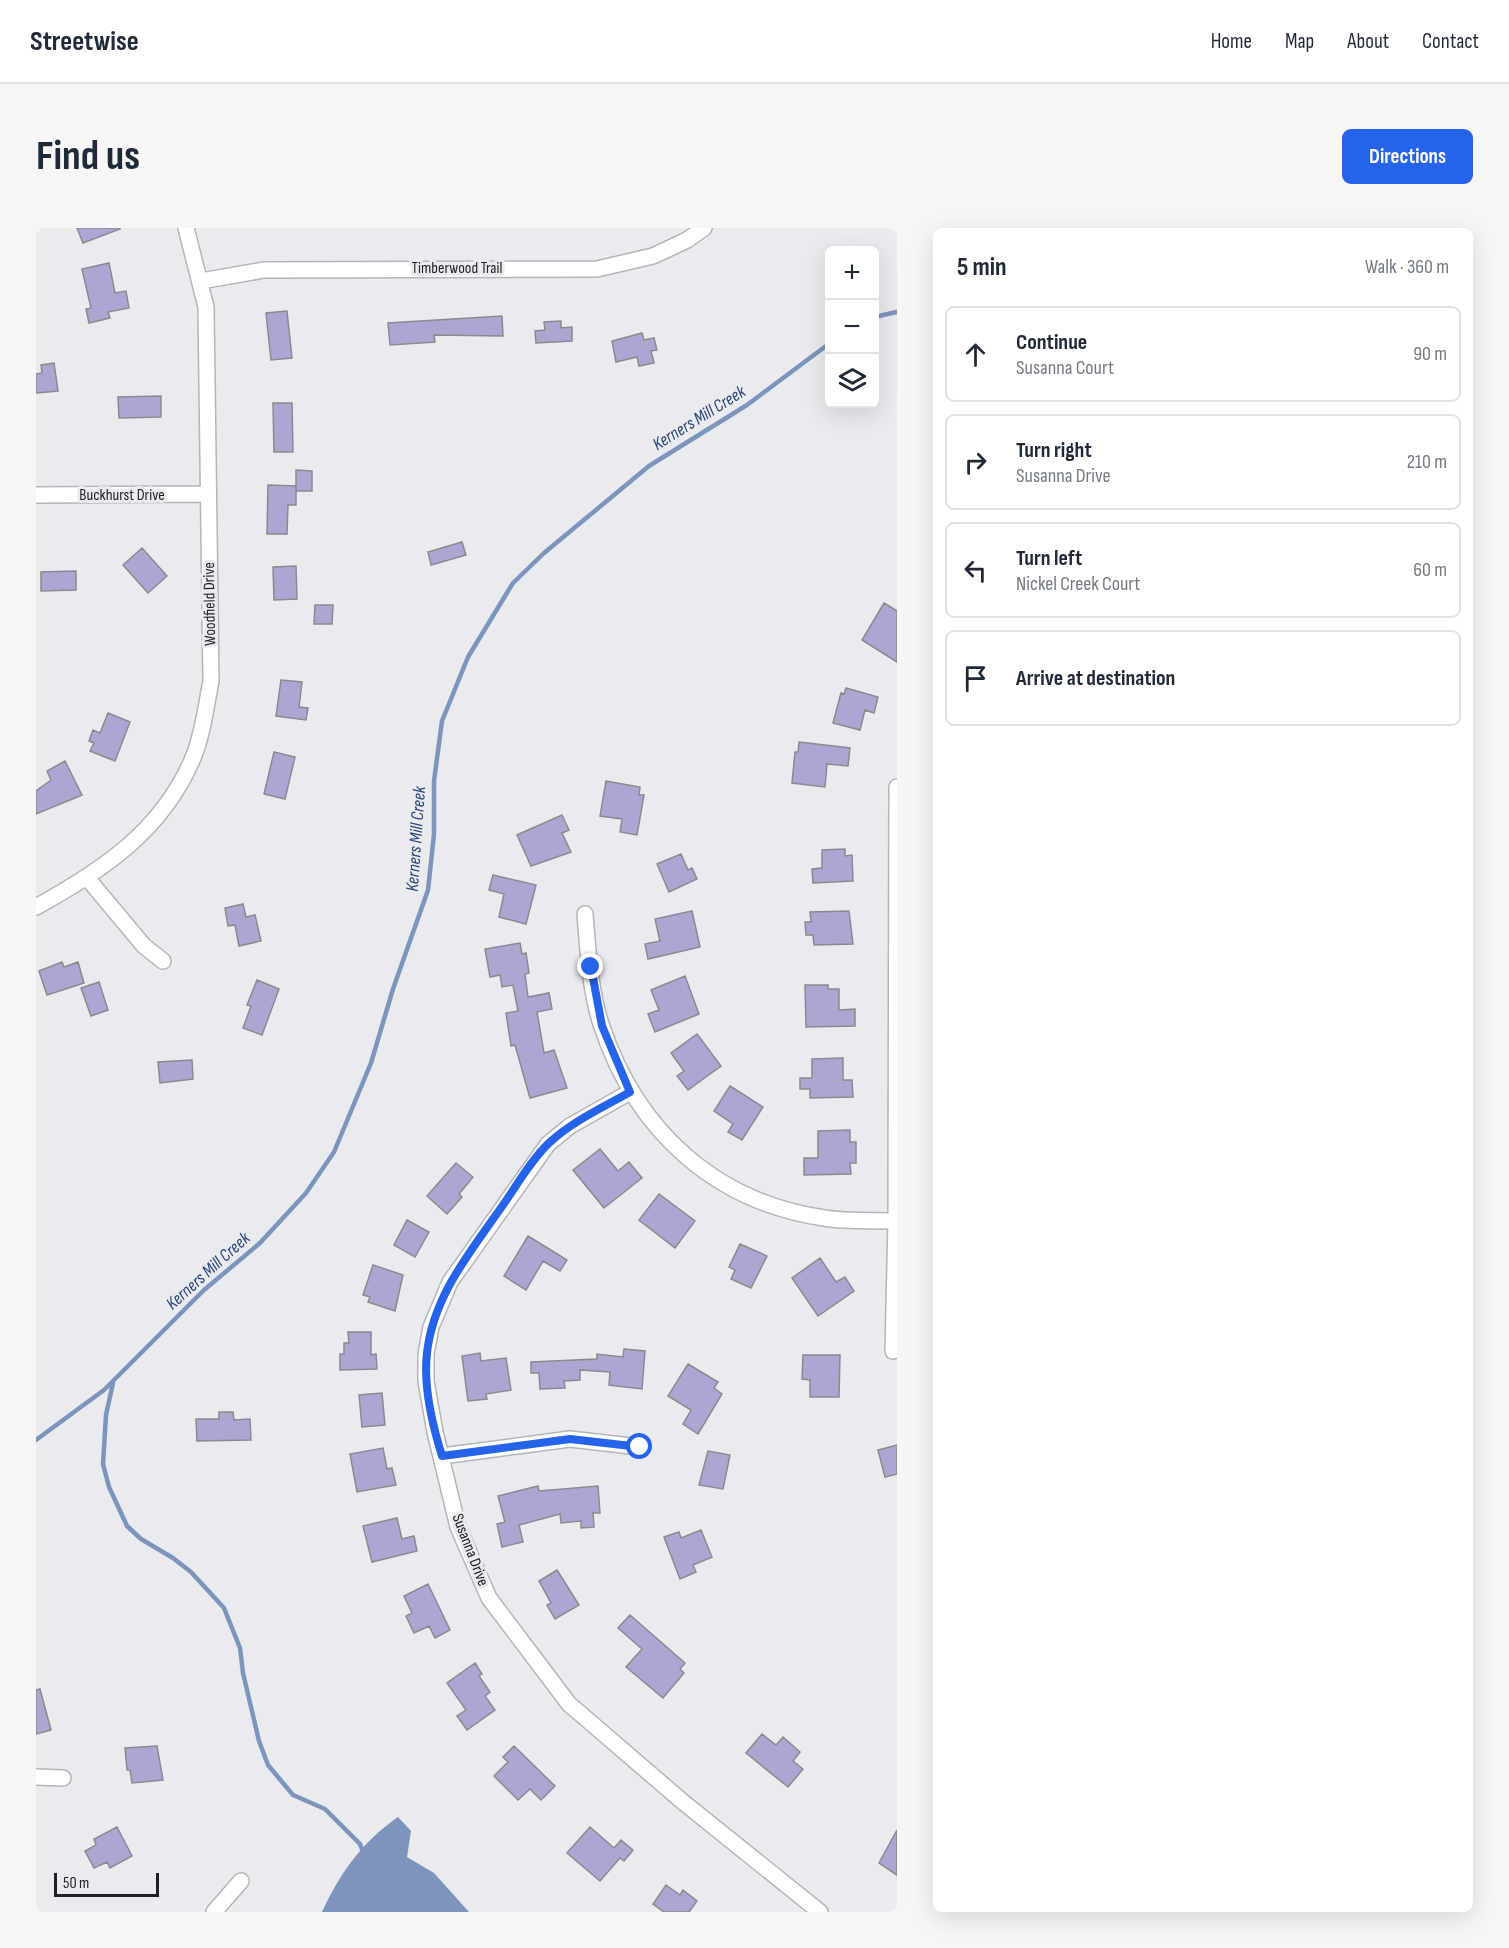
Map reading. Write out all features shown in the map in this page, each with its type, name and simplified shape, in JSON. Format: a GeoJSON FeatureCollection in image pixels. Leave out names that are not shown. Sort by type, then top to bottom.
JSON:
{"type":"FeatureCollection","features":[{"type":"Feature","properties":{"kind":"street","name":"Woodfield Drive"},"geometry":{"type":"LineString","coordinates":[[36,907],[88,879],[128,849],[178,789],[194,756],[211,681],[206,306],[186,228]]}},
{"type":"Feature","properties":{"kind":"street","name":"Timberwood Trail"},"geometry":{"type":"LineString","coordinates":[[201,280],[264,270],[597,269],[653,256],[687,240],[704,228]]}},
{"type":"Feature","properties":{"kind":"street","name":"Buckhurst Drive"},"geometry":{"type":"LineString","coordinates":[[36,495],[208,494]]}},
{"type":"Feature","properties":{"kind":"street"},"geometry":{"type":"LineString","coordinates":[[893,1351],[897,1221],[897,787]]}},
{"type":"Feature","properties":{"kind":"street"},"geometry":{"type":"LineString","coordinates":[[88,879],[144,946],[163,961]]}},
{"type":"Feature","properties":{"kind":"street"},"geometry":{"type":"LineString","coordinates":[[585,914],[594,991],[602,1026],[630,1092],[654,1124],[680,1151],[708,1175],[746,1197],[825,1219],[897,1221]]}},
{"type":"Feature","properties":{"kind":"street","name":"Susanna Drive"},"geometry":{"type":"LineString","coordinates":[[630,1092],[570,1126],[548,1144],[446,1289],[431,1327],[426,1354],[426,1381],[435,1432],[458,1527],[489,1598],[569,1704],[699,1816],[820,1912]]}},
{"type":"Feature","properties":{"kind":"street"},"geometry":{"type":"LineString","coordinates":[[442,1456],[570,1439],[640,1447]]}},
{"type":"Feature","properties":{"kind":"street"},"geometry":{"type":"LineString","coordinates":[[36,1777],[63,1778]]}},
{"type":"Feature","properties":{"kind":"street"},"geometry":{"type":"LineString","coordinates":[[214,1912],[241,1881]]}},
{"type":"Feature","properties":{"kind":"water"},"geometry":{"type":"Polygon","coordinates":[[[398,1817],[411,1831],[407,1857],[434,1873],[469,1912],[322,1912],[336,1884],[353,1859],[373,1837],[398,1817]]]}},
{"type":"Feature","properties":{"kind":"building"},"geometry":{"type":"Polygon","coordinates":[[[77,228],[120,228],[120,229],[83,243],[77,228]]]}},
{"type":"Feature","properties":{"kind":"building"},"geometry":{"type":"Polygon","coordinates":[[[109,263],[115,293],[126,291],[129,308],[108,312],[110,318],[89,323],[86,309],[91,308],[82,269],[109,263]]]}},
{"type":"Feature","properties":{"kind":"building"},"geometry":{"type":"Polygon","coordinates":[[[287,311],[292,358],[271,360],[266,313],[287,311]]]}},
{"type":"Feature","properties":{"kind":"building"},"geometry":{"type":"Polygon","coordinates":[[[502,316],[503,336],[434,335],[435,342],[390,345],[388,323],[502,316]]]}},
{"type":"Feature","properties":{"kind":"building"},"geometry":{"type":"Polygon","coordinates":[[[561,321],[561,328],[572,327],[572,341],[536,343],[535,331],[545,330],[544,322],[561,321]]]}},
{"type":"Feature","properties":{"kind":"building"},"geometry":{"type":"Polygon","coordinates":[[[642,333],[644,340],[654,338],[657,350],[651,351],[654,363],[639,366],[637,357],[616,362],[612,341],[642,333]]]}},
{"type":"Feature","properties":{"kind":"building"},"geometry":{"type":"Polygon","coordinates":[[[54,363],[58,391],[36,393],[36,374],[42,373],[41,365],[54,363]]]}},
{"type":"Feature","properties":{"kind":"building"},"geometry":{"type":"Polygon","coordinates":[[[161,396],[161,417],[119,418],[118,397],[161,396]]]}},
{"type":"Feature","properties":{"kind":"building"},"geometry":{"type":"Polygon","coordinates":[[[273,403],[292,403],[293,452],[274,452],[273,403]]]}},
{"type":"Feature","properties":{"kind":"building"},"geometry":{"type":"Polygon","coordinates":[[[296,470],[312,471],[312,491],[296,491],[296,470]]]}},
{"type":"Feature","properties":{"kind":"building"},"geometry":{"type":"Polygon","coordinates":[[[268,485],[296,486],[296,505],[288,505],[287,534],[267,534],[268,485]]]}},
{"type":"Feature","properties":{"kind":"building"},"geometry":{"type":"Polygon","coordinates":[[[462,542],[466,555],[431,565],[428,552],[462,542]]]}},
{"type":"Feature","properties":{"kind":"building"},"geometry":{"type":"Polygon","coordinates":[[[142,548],[167,576],[148,593],[123,565],[142,548]]]}},
{"type":"Feature","properties":{"kind":"building"},"geometry":{"type":"Polygon","coordinates":[[[296,566],[297,599],[274,600],[273,567],[296,566]]]}},
{"type":"Feature","properties":{"kind":"building"},"geometry":{"type":"Polygon","coordinates":[[[76,571],[76,590],[41,591],[41,572],[76,571]]]}},
{"type":"Feature","properties":{"kind":"building"},"geometry":{"type":"Polygon","coordinates":[[[884,603],[897,611],[897,662],[862,640],[884,603]]]}},
{"type":"Feature","properties":{"kind":"building"},"geometry":{"type":"Polygon","coordinates":[[[315,605],[333,605],[332,624],[314,624],[315,605]]]}},
{"type":"Feature","properties":{"kind":"building"},"geometry":{"type":"Polygon","coordinates":[[[281,680],[302,682],[299,707],[308,708],[306,720],[276,716],[281,680]]]}},
{"type":"Feature","properties":{"kind":"building"},"geometry":{"type":"Polygon","coordinates":[[[846,688],[878,697],[874,713],[865,710],[860,730],[833,723],[841,693],[844,694],[846,688]]]}},
{"type":"Feature","properties":{"kind":"building"},"geometry":{"type":"Polygon","coordinates":[[[108,713],[130,722],[115,761],[90,751],[94,743],[89,741],[93,730],[100,733],[108,713]]]}},
{"type":"Feature","properties":{"kind":"building"},"geometry":{"type":"Polygon","coordinates":[[[799,742],[850,748],[848,766],[827,764],[825,787],[792,783],[795,752],[798,752],[799,742]]]}},
{"type":"Feature","properties":{"kind":"building"},"geometry":{"type":"Polygon","coordinates":[[[274,752],[295,757],[285,799],[264,794],[274,752]]]}},
{"type":"Feature","properties":{"kind":"building"},"geometry":{"type":"Polygon","coordinates":[[[65,761],[82,795],[36,814],[36,791],[51,780],[47,771],[65,761]]]}},
{"type":"Feature","properties":{"kind":"building"},"geometry":{"type":"Polygon","coordinates":[[[606,781],[640,787],[639,795],[644,795],[637,835],[620,832],[622,819],[600,816],[606,781]]]}},
{"type":"Feature","properties":{"kind":"building"},"geometry":{"type":"Polygon","coordinates":[[[562,815],[569,830],[562,833],[571,852],[531,866],[517,835],[562,815]]]}},
{"type":"Feature","properties":{"kind":"building"},"geometry":{"type":"Polygon","coordinates":[[[845,849],[845,856],[852,855],[853,881],[813,883],[812,869],[822,868],[822,850],[845,849]]]}},
{"type":"Feature","properties":{"kind":"building"},"geometry":{"type":"Polygon","coordinates":[[[681,854],[688,870],[692,868],[697,879],[669,892],[657,864],[681,854]]]}},
{"type":"Feature","properties":{"kind":"building"},"geometry":{"type":"Polygon","coordinates":[[[493,875],[536,885],[526,924],[499,917],[504,894],[489,890],[493,875]]]}},
{"type":"Feature","properties":{"kind":"building"},"geometry":{"type":"Polygon","coordinates":[[[243,904],[246,917],[255,915],[261,941],[239,946],[235,925],[228,926],[225,908],[243,904]]]}},
{"type":"Feature","properties":{"kind":"building"},"geometry":{"type":"Polygon","coordinates":[[[692,911],[700,947],[648,959],[645,944],[660,941],[655,919],[692,911]]]}},
{"type":"Feature","properties":{"kind":"building"},"geometry":{"type":"Polygon","coordinates":[[[849,911],[853,944],[814,945],[813,935],[806,935],[805,922],[811,922],[810,912],[849,911]]]}},
{"type":"Feature","properties":{"kind":"building"},"geometry":{"type":"Polygon","coordinates":[[[520,943],[522,954],[526,953],[529,973],[525,974],[528,997],[549,993],[552,1009],[537,1012],[544,1053],[554,1050],[567,1088],[530,1098],[515,1045],[511,1046],[506,1013],[518,1011],[513,985],[502,987],[500,975],[490,977],[485,949],[520,943]]]}},
{"type":"Feature","properties":{"kind":"building"},"geometry":{"type":"Polygon","coordinates":[[[62,962],[64,967],[78,962],[84,983],[47,995],[39,971],[62,962]]]}},
{"type":"Feature","properties":{"kind":"building"},"geometry":{"type":"Polygon","coordinates":[[[685,976],[699,1014],[655,1032],[648,1014],[659,1010],[651,990],[685,976]]]}},
{"type":"Feature","properties":{"kind":"building"},"geometry":{"type":"Polygon","coordinates":[[[257,980],[279,989],[262,1035],[243,1028],[251,1006],[247,1005],[257,980]]]}},
{"type":"Feature","properties":{"kind":"building"},"geometry":{"type":"Polygon","coordinates":[[[99,982],[108,1010],[91,1016],[81,988],[99,982]]]}},
{"type":"Feature","properties":{"kind":"building"},"geometry":{"type":"Polygon","coordinates":[[[805,985],[828,985],[828,989],[839,989],[839,1010],[855,1009],[855,1026],[806,1027],[805,985]]]}},
{"type":"Feature","properties":{"kind":"building"},"geometry":{"type":"Polygon","coordinates":[[[697,1034],[721,1066],[688,1090],[677,1076],[684,1071],[671,1053],[697,1034]]]}},
{"type":"Feature","properties":{"kind":"building"},"geometry":{"type":"Polygon","coordinates":[[[843,1058],[843,1080],[852,1080],[853,1097],[810,1098],[810,1089],[800,1089],[800,1078],[812,1078],[812,1059],[843,1058]]]}},
{"type":"Feature","properties":{"kind":"building"},"geometry":{"type":"Polygon","coordinates":[[[192,1060],[193,1079],[160,1083],[158,1062],[192,1060]]]}},
{"type":"Feature","properties":{"kind":"building"},"geometry":{"type":"Polygon","coordinates":[[[730,1086],[763,1107],[742,1140],[728,1132],[733,1124],[714,1111],[730,1086]]]}},
{"type":"Feature","properties":{"kind":"building"},"geometry":{"type":"Polygon","coordinates":[[[850,1130],[850,1142],[856,1142],[856,1163],[850,1163],[851,1174],[804,1175],[804,1158],[818,1158],[818,1131],[850,1130]]]}},
{"type":"Feature","properties":{"kind":"building"},"geometry":{"type":"Polygon","coordinates":[[[600,1149],[618,1171],[629,1162],[642,1178],[604,1208],[573,1170],[600,1149]]]}},
{"type":"Feature","properties":{"kind":"building"},"geometry":{"type":"Polygon","coordinates":[[[456,1163],[473,1177],[459,1194],[462,1197],[447,1214],[427,1196],[456,1163]]]}},
{"type":"Feature","properties":{"kind":"building"},"geometry":{"type":"Polygon","coordinates":[[[659,1194],[695,1221],[675,1248],[639,1220],[659,1194]]]}},
{"type":"Feature","properties":{"kind":"building"},"geometry":{"type":"Polygon","coordinates":[[[407,1220],[429,1232],[415,1257],[394,1245],[407,1220]]]}},
{"type":"Feature","properties":{"kind":"building"},"geometry":{"type":"Polygon","coordinates":[[[528,1236],[567,1260],[560,1271],[543,1261],[526,1290],[504,1276],[528,1236]]]}},
{"type":"Feature","properties":{"kind":"building"},"geometry":{"type":"Polygon","coordinates":[[[740,1244],[767,1256],[751,1288],[731,1279],[735,1270],[729,1267],[740,1244]]]}},
{"type":"Feature","properties":{"kind":"building"},"geometry":{"type":"Polygon","coordinates":[[[820,1258],[836,1282],[845,1277],[854,1291],[818,1316],[792,1278],[820,1258]]]}},
{"type":"Feature","properties":{"kind":"building"},"geometry":{"type":"Polygon","coordinates":[[[373,1265],[403,1275],[395,1311],[368,1302],[370,1297],[363,1295],[373,1265]]]}},
{"type":"Feature","properties":{"kind":"building"},"geometry":{"type":"Polygon","coordinates":[[[348,1332],[371,1332],[371,1355],[376,1354],[377,1369],[340,1370],[340,1354],[344,1354],[344,1343],[349,1343],[348,1332]]]}},
{"type":"Feature","properties":{"kind":"building"},"geometry":{"type":"Polygon","coordinates":[[[624,1349],[645,1351],[642,1389],[609,1385],[610,1372],[580,1370],[580,1380],[564,1381],[565,1388],[540,1389],[539,1373],[531,1373],[531,1362],[597,1359],[597,1354],[623,1357],[624,1349]]]}},
{"type":"Feature","properties":{"kind":"building"},"geometry":{"type":"Polygon","coordinates":[[[480,1353],[481,1361],[506,1358],[511,1390],[486,1394],[487,1399],[468,1401],[462,1356],[480,1353]]]}},
{"type":"Feature","properties":{"kind":"building"},"geometry":{"type":"Polygon","coordinates":[[[803,1355],[840,1355],[839,1397],[810,1397],[810,1380],[802,1379],[803,1355]]]}},
{"type":"Feature","properties":{"kind":"building"},"geometry":{"type":"Polygon","coordinates":[[[688,1364],[718,1382],[714,1388],[722,1394],[698,1434],[683,1424],[691,1410],[668,1396],[688,1364]]]}},
{"type":"Feature","properties":{"kind":"building"},"geometry":{"type":"Polygon","coordinates":[[[382,1393],[385,1425],[362,1427],[359,1395],[382,1393]]]}},
{"type":"Feature","properties":{"kind":"building"},"geometry":{"type":"Polygon","coordinates":[[[219,1412],[233,1412],[234,1420],[250,1419],[251,1440],[197,1441],[196,1419],[219,1419],[219,1412]]]}},
{"type":"Feature","properties":{"kind":"building"},"geometry":{"type":"Polygon","coordinates":[[[897,1445],[897,1474],[885,1477],[878,1450],[897,1445]]]}},
{"type":"Feature","properties":{"kind":"building"},"geometry":{"type":"Polygon","coordinates":[[[383,1448],[387,1469],[392,1468],[396,1485],[357,1492],[350,1454],[383,1448]]]}},
{"type":"Feature","properties":{"kind":"building"},"geometry":{"type":"Polygon","coordinates":[[[708,1451],[730,1455],[723,1489],[699,1485],[708,1451]]]}},
{"type":"Feature","properties":{"kind":"building"},"geometry":{"type":"Polygon","coordinates":[[[538,1486],[539,1491],[598,1486],[600,1513],[593,1513],[594,1527],[581,1528],[581,1521],[561,1523],[560,1514],[519,1525],[523,1542],[502,1547],[497,1524],[505,1522],[498,1496],[538,1486]]]}},
{"type":"Feature","properties":{"kind":"building"},"geometry":{"type":"Polygon","coordinates":[[[397,1518],[402,1539],[414,1536],[417,1551],[372,1562],[363,1526],[397,1518]]]}},
{"type":"Feature","properties":{"kind":"building"},"geometry":{"type":"Polygon","coordinates":[[[701,1530],[712,1557],[693,1565],[696,1572],[680,1579],[664,1537],[679,1532],[681,1538],[701,1530]]]}},
{"type":"Feature","properties":{"kind":"building"},"geometry":{"type":"Polygon","coordinates":[[[557,1570],[579,1605],[555,1619],[547,1605],[551,1603],[539,1581],[557,1570]]]}},
{"type":"Feature","properties":{"kind":"building"},"geometry":{"type":"Polygon","coordinates":[[[428,1584],[450,1630],[435,1638],[429,1626],[414,1633],[406,1616],[412,1613],[404,1596],[428,1584]]]}},
{"type":"Feature","properties":{"kind":"building"},"geometry":{"type":"Polygon","coordinates":[[[630,1615],[685,1663],[680,1669],[684,1673],[663,1698],[626,1667],[642,1649],[618,1628],[630,1615]]]}},
{"type":"Feature","properties":{"kind":"building"},"geometry":{"type":"Polygon","coordinates":[[[475,1663],[482,1674],[479,1676],[490,1692],[485,1696],[495,1710],[467,1730],[457,1716],[466,1710],[447,1683],[475,1663]]]}},
{"type":"Feature","properties":{"kind":"building"},"geometry":{"type":"Polygon","coordinates":[[[40,1689],[51,1730],[36,1734],[36,1690],[40,1689]]]}},
{"type":"Feature","properties":{"kind":"building"},"geometry":{"type":"Polygon","coordinates":[[[762,1734],[776,1745],[783,1737],[800,1752],[793,1761],[803,1769],[788,1787],[746,1753],[762,1734]]]}},
{"type":"Feature","properties":{"kind":"building"},"geometry":{"type":"Polygon","coordinates":[[[157,1746],[163,1780],[132,1783],[130,1770],[127,1770],[125,1748],[157,1746]]]}},
{"type":"Feature","properties":{"kind":"building"},"geometry":{"type":"Polygon","coordinates":[[[514,1746],[555,1786],[541,1800],[530,1789],[518,1800],[494,1776],[508,1762],[503,1757],[514,1746]]]}},
{"type":"Feature","properties":{"kind":"building"},"geometry":{"type":"Polygon","coordinates":[[[117,1827],[132,1856],[110,1868],[107,1862],[94,1868],[85,1851],[96,1845],[94,1839],[117,1827]]]}},
{"type":"Feature","properties":{"kind":"building"},"geometry":{"type":"Polygon","coordinates":[[[590,1827],[614,1848],[621,1840],[633,1850],[624,1861],[620,1858],[600,1881],[567,1853],[590,1827]]]}},
{"type":"Feature","properties":{"kind":"building"},"geometry":{"type":"Polygon","coordinates":[[[897,1830],[897,1875],[879,1863],[897,1830]]]}},
{"type":"Feature","properties":{"kind":"building"},"geometry":{"type":"Polygon","coordinates":[[[666,1885],[680,1895],[683,1890],[697,1901],[689,1912],[664,1912],[653,1904],[666,1885]]]}},
{"type":"Feature","properties":{"kind":"waterway","name":"Kerners Mill Creek"},"geometry":{"type":"LineString","coordinates":[[879,316],[897,312]]}},
{"type":"Feature","properties":{"kind":"waterway","name":"Kerners Mill Creek"},"geometry":{"type":"LineString","coordinates":[[36,1440],[104,1390],[204,1290],[260,1243],[306,1193],[334,1152],[371,1063],[393,989],[428,890],[434,834],[434,781],[442,721],[468,657],[513,583],[544,553],[649,466],[747,405],[825,347]]}},
{"type":"Feature","properties":{"kind":"waterway"},"geometry":{"type":"LineString","coordinates":[[113,1383],[106,1415],[103,1464],[109,1487],[127,1526],[141,1539],[191,1572],[224,1608],[240,1648],[243,1673],[259,1741],[268,1765],[293,1795],[325,1809],[360,1844],[363,1852]]}},
{"type":"Feature","properties":{"kind":"route"},"geometry":{"type":"LineString","coordinates":[[591,967],[602,1026],[630,1092],[570,1126],[548,1144],[525,1173],[450,1282],[439,1304],[431,1327],[426,1354],[426,1381],[435,1432],[442,1456],[570,1439],[640,1447]]}}]}
